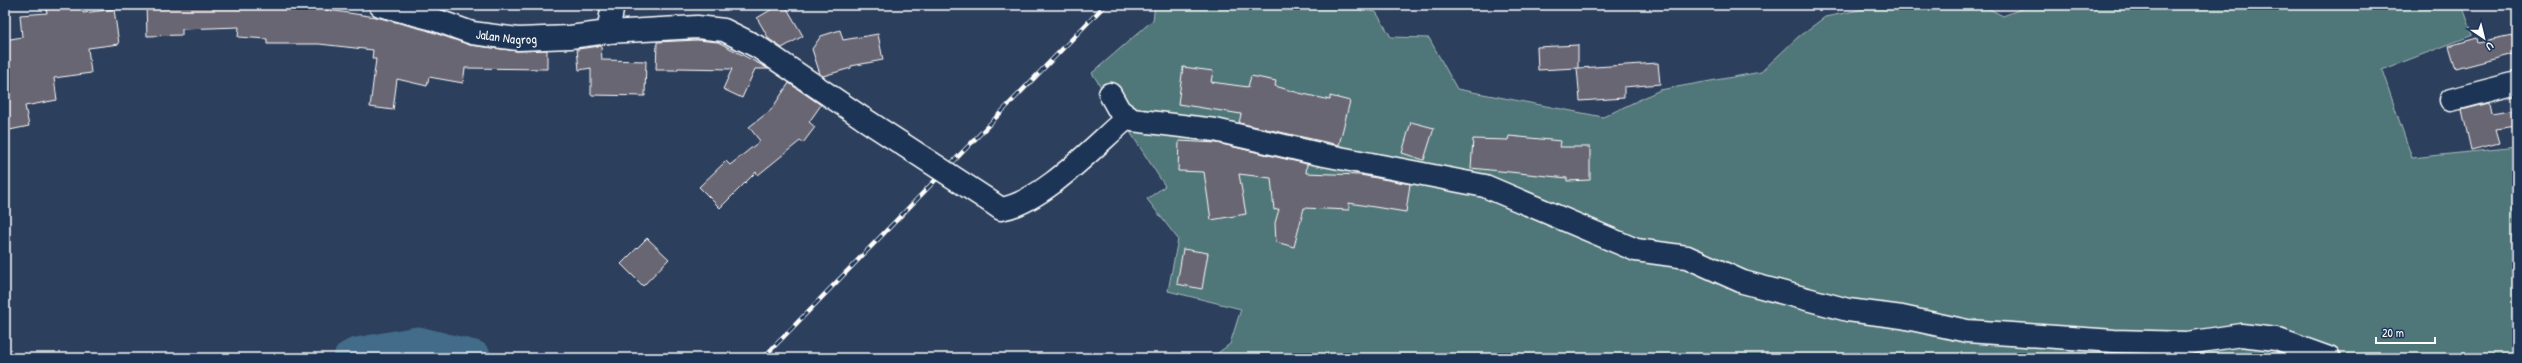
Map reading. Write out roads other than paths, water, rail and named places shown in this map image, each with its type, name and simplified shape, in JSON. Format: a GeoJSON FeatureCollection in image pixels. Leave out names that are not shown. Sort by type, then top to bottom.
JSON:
{"type":"FeatureCollection","features":[{"type":"Feature","properties":{"kind":"street","name":"Jalan Nagrog"},"geometry":{"type":"LineString","coordinates":[[380,5],[430,18],[472,33],[518,39],[570,37],[608,32],[683,27],[724,30],[758,47],[864,119],[1002,209],[1014,207],[1037,196],[1128,117]]}},
{"type":"Feature","properties":{"kind":"street"},"geometry":{"type":"LineString","coordinates":[[608,32],[613,5]]}},
{"type":"Feature","properties":{"kind":"street"},"geometry":{"type":"LineString","coordinates":[[2451,100],[2517,83]]}},
{"type":"Feature","properties":{"kind":"street"},"geometry":{"type":"LineString","coordinates":[[1110,94],[1119,110],[1132,120],[1215,130],[1319,154],[1485,186],[1636,250],[1687,257],[1743,282],[1848,310],[1902,318],[1967,331],[2059,336],[2114,341],[2187,342],[2240,334],[2276,339],[2329,358]]}},
{"type":"Feature","properties":{"kind":"waterway"},"geometry":{"type":"LineString","coordinates":[[351,358],[357,355],[418,344],[474,358]]}},
{"type":"Feature","properties":{"kind":"railway"},"geometry":{"type":"LineString","coordinates":[[763,358],[1105,5]]}}]}
